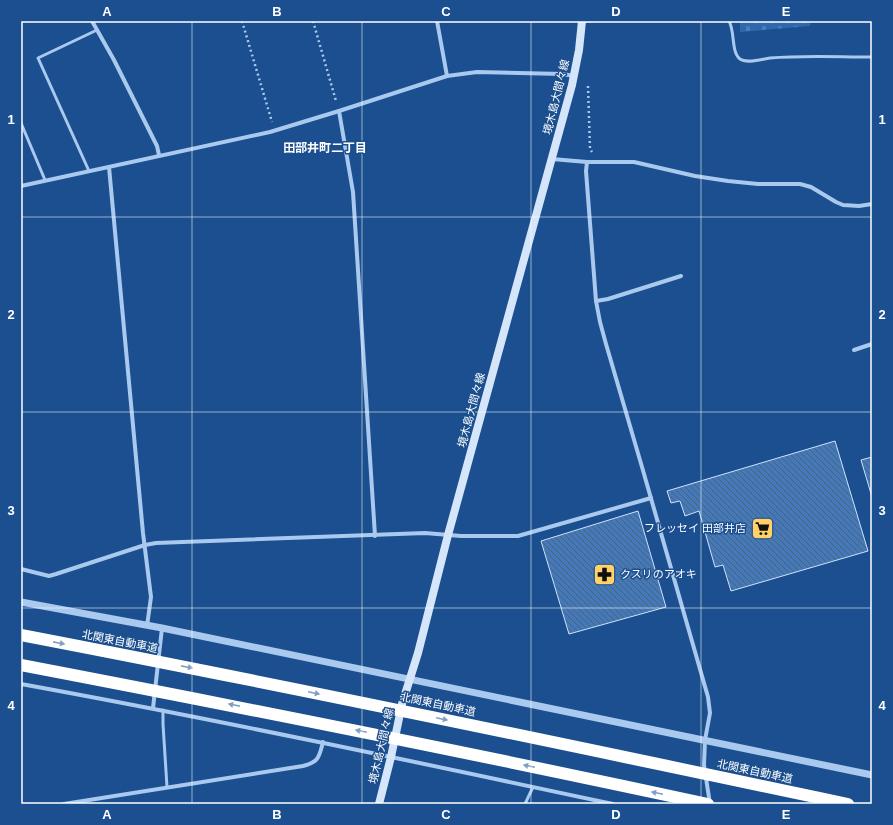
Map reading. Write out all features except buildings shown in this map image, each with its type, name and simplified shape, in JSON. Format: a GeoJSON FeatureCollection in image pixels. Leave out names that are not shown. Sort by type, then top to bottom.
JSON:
{"type":"FeatureCollection","features":[{"type":"Feature","properties":{"kind":"highway","name":"北関東自動車道"},"geometry":{"type":"LineString","coordinates":[[21,635],[246,678],[848,804]]}},
{"type":"Feature","properties":{"kind":"highway"},"geometry":{"type":"LineString","coordinates":[[21,665],[246,708],[528,765],[709,804]]}},
{"type":"Feature","properties":{"kind":"main road","name":"境木島大間々線"},"geometry":{"type":"LineString","coordinates":[[379,804],[402,704],[418,653],[448,535],[574,76],[579,50],[582,21]]}},
{"type":"Feature","properties":{"kind":"street"},"geometry":{"type":"LineString","coordinates":[[92,21],[141,113],[160,155]]}},
{"type":"Feature","properties":{"kind":"street"},"geometry":{"type":"LineString","coordinates":[[437,21],[447,76]]}},
{"type":"Feature","properties":{"kind":"street"},"geometry":{"type":"LineString","coordinates":[[21,186],[270,132],[447,76],[477,72],[563,74],[574,76]]}},
{"type":"Feature","properties":{"kind":"street"},"geometry":{"type":"LineString","coordinates":[[339,111],[354,199],[375,536]]}},
{"type":"Feature","properties":{"kind":"street"},"geometry":{"type":"LineString","coordinates":[[552,159],[587,162],[634,162],[695,176],[728,181],[758,184],[800,184],[811,187],[836,202],[843,204],[859,206],[872,204]]}},
{"type":"Feature","properties":{"kind":"street"},"geometry":{"type":"LineString","coordinates":[[587,162],[586,171],[596,301],[606,344],[708,697],[710,713],[705,740],[704,765],[709,804]]}},
{"type":"Feature","properties":{"kind":"street"},"geometry":{"type":"LineString","coordinates":[[108,167],[151,597],[147,626]]}},
{"type":"Feature","properties":{"kind":"street"},"geometry":{"type":"LineString","coordinates":[[596,301],[608,299],[681,276]]}},
{"type":"Feature","properties":{"kind":"street"},"geometry":{"type":"LineString","coordinates":[[854,350],[872,344]]}},
{"type":"Feature","properties":{"kind":"street"},"geometry":{"type":"LineString","coordinates":[[21,569],[49,576],[145,545],[156,543],[425,533],[448,535],[518,536],[651,498]]}},
{"type":"Feature","properties":{"kind":"street"},"geometry":{"type":"LineString","coordinates":[[21,602],[162,628],[872,775]]}},
{"type":"Feature","properties":{"kind":"street"},"geometry":{"type":"LineString","coordinates":[[154,708],[162,628]]}},
{"type":"Feature","properties":{"kind":"street"},"geometry":{"type":"LineString","coordinates":[[21,684],[154,708],[323,742],[613,804]]}},
{"type":"Feature","properties":{"kind":"street"},"geometry":{"type":"LineString","coordinates":[[64,804],[311,764],[317,760],[323,742]]}},
{"type":"Feature","properties":{"kind":"lane"},"geometry":{"type":"LineString","coordinates":[[582,21],[592,21]]}},
{"type":"Feature","properties":{"kind":"lane"},"geometry":{"type":"LineString","coordinates":[[729,21],[733,29],[738,58],[743,60],[748,61],[774,58],[872,57]]}},
{"type":"Feature","properties":{"kind":"lane"},"geometry":{"type":"LineString","coordinates":[[89,171],[38,58],[97,30]]}},
{"type":"Feature","properties":{"kind":"lane"},"geometry":{"type":"LineString","coordinates":[[21,123],[45,180]]}},
{"type":"Feature","properties":{"kind":"lane"},"geometry":{"type":"LineString","coordinates":[[163,710],[167,787]]}},
{"type":"Feature","properties":{"kind":"lane"},"geometry":{"type":"LineString","coordinates":[[525,804],[534,787]]}},
{"type":"Feature","properties":{"kind":"path"},"geometry":{"type":"LineString","coordinates":[[242,21],[272,120],[270,132]]}},
{"type":"Feature","properties":{"kind":"path"},"geometry":{"type":"LineString","coordinates":[[313,21],[339,111]]}},
{"type":"Feature","properties":{"kind":"path"},"geometry":{"type":"LineString","coordinates":[[588,86],[590,148],[593,154]]}},
{"type":"Feature","properties":{"kind":"green space"},"geometry":{"type":"Polygon","coordinates":[[[740,21],[810,21],[810,26],[740,32],[740,21]]]}},
{"type":"Feature","properties":{"kind":"place","name":"フレッセイ 田部井店"},"geometry":{"type":"Point","coordinates":[762,528]}},
{"type":"Feature","properties":{"kind":"place","name":"クスリのアオキ"},"geometry":{"type":"Point","coordinates":[604,574]}},
{"type":"Feature","properties":{"kind":"district","name":"田部井町二丁目"},"geometry":{"type":"Point","coordinates":[325,148]}}]}
